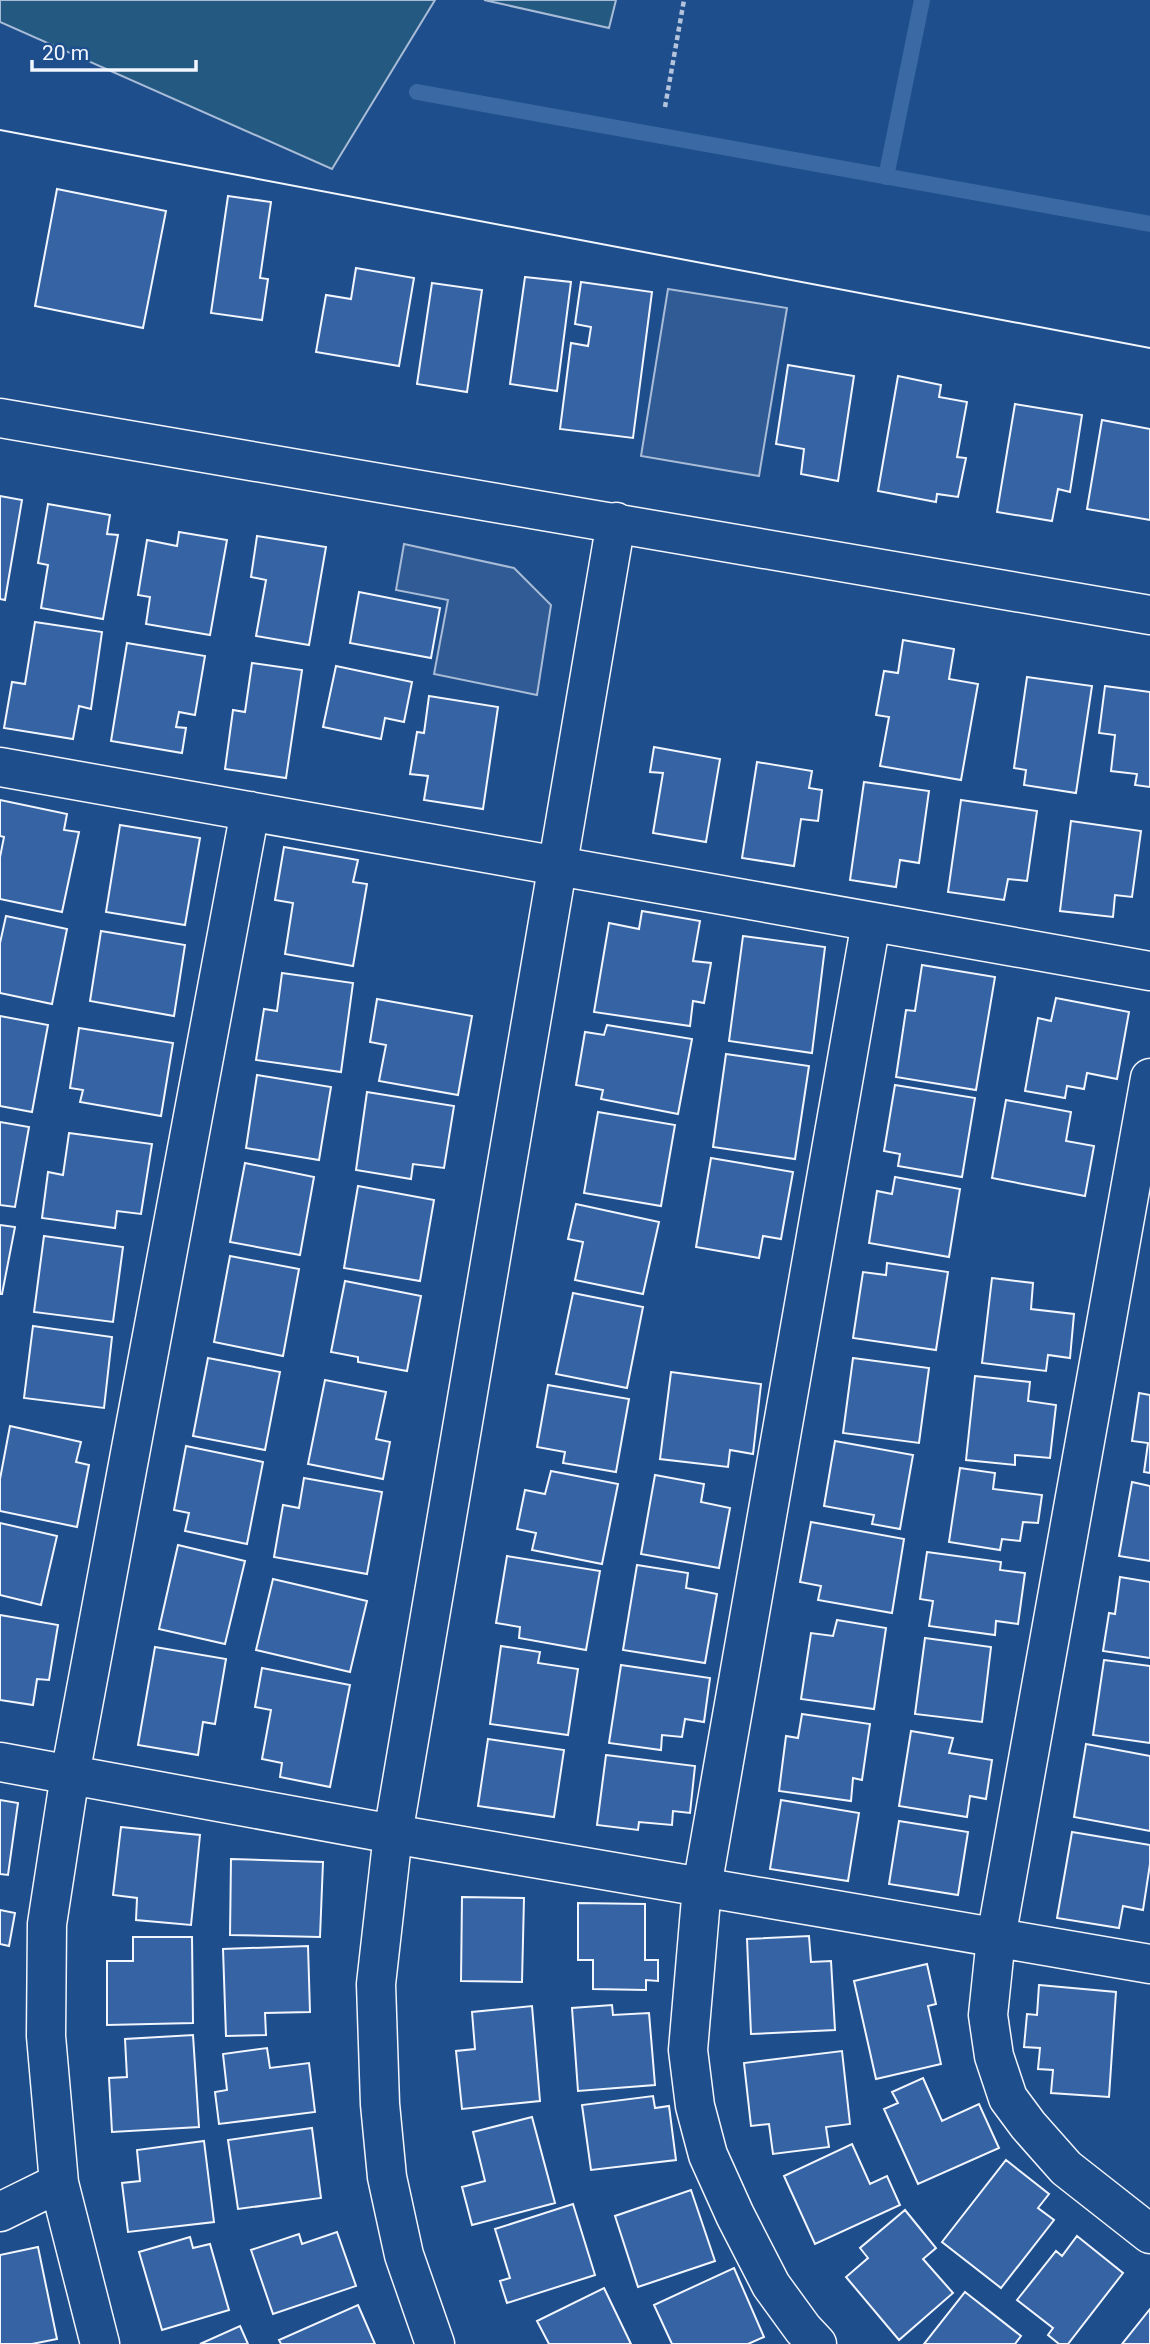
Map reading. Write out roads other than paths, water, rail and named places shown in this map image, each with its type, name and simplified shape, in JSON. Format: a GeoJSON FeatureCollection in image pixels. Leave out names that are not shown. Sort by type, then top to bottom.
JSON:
{"type":"FeatureCollection","features":[{"type":"Feature","properties":{"kind":"street"},"geometry":{"type":"LineString","coordinates":[[0,418],[1150,615]]}},
{"type":"Feature","properties":{"kind":"street"},"geometry":{"type":"LineString","coordinates":[[435,2344],[404,2255],[387,2177],[380,2104],[376,1984],[393,1834],[616,522]]}},
{"type":"Feature","properties":{"kind":"street"},"geometry":{"type":"LineString","coordinates":[[0,767],[1150,971]]}},
{"type":"Feature","properties":{"kind":"street"},"geometry":{"type":"LineString","coordinates":[[100,2344],[59,2183],[46,2036],[47,1924],[70,1774],[250,811]]}},
{"type":"Feature","properties":{"kind":"street"},"geometry":{"type":"LineString","coordinates":[[817,2344],[771,2285],[708,2155],[695,2106],[688,2050],[702,1887],[871,922]]}},
{"type":"Feature","properties":{"kind":"street"},"geometry":{"type":"LineString","coordinates":[[1150,1078],[996,1938],[988,2015],[994,2056],[1008,2098],[1066,2168],[1150,2234]]}},
{"type":"Feature","properties":{"kind":"street"},"geometry":{"type":"LineString","coordinates":[[0,1762],[393,1834],[1150,1964]]}},
{"type":"Feature","properties":{"kind":"street"},"geometry":{"type":"LineString","coordinates":[[0,2212],[59,2183]]}},
{"type":"Feature","properties":{"kind":"waterway"},"geometry":{"type":"LineString","coordinates":[[886,177],[922,0]]}},
{"type":"Feature","properties":{"kind":"waterway"},"geometry":{"type":"LineString","coordinates":[[417,92],[1150,224]]}},
{"type":"Feature","properties":{"kind":"tram line"},"geometry":{"type":"LineString","coordinates":[[0,130],[1150,348]]}}]}
